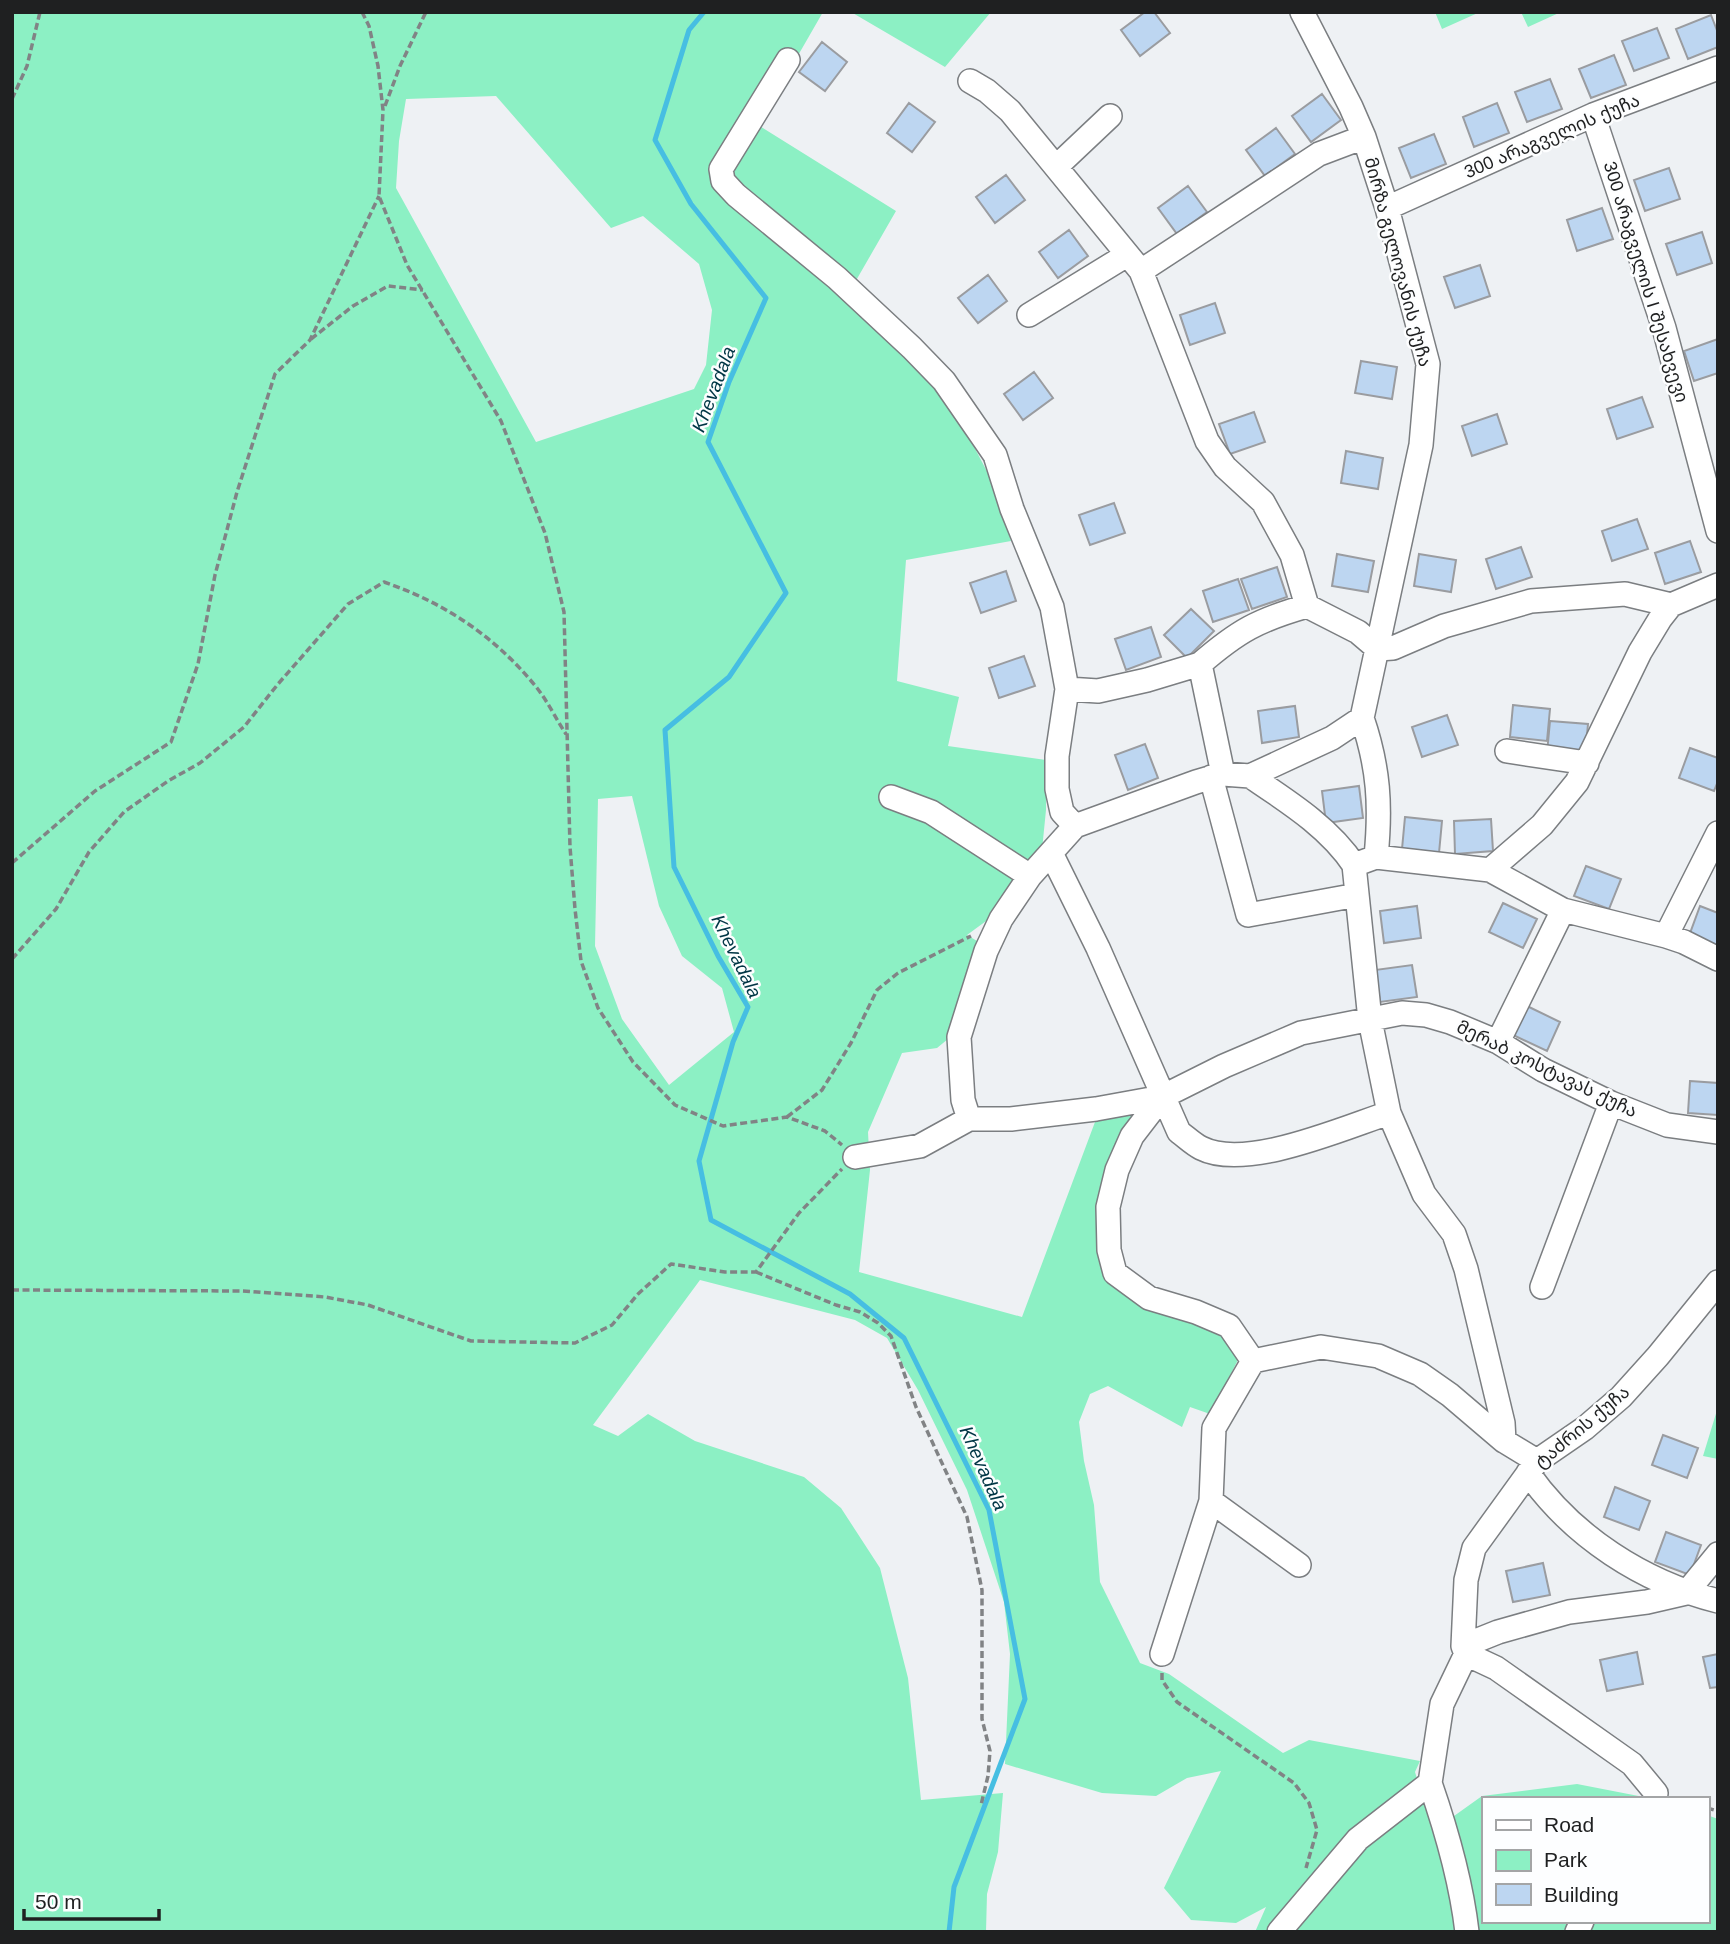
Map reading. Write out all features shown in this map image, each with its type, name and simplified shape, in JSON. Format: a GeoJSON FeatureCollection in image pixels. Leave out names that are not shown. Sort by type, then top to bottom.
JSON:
{"type":"FeatureCollection","features":[{"type":"Feature","properties":{"kind":"street","name":"მირზა გელოვანის ქუჩა"},"geometry":{"type":"LineString","coordinates":[[1302,12],[1364,137],[1387,208],[1428,364],[1421,445],[1378,649]]}},
{"type":"Feature","properties":{"kind":"street"},"geometry":{"type":"LineString","coordinates":[[788,60],[721,169],[723,181],[736,195],[837,278],[912,348],[944,381],[995,455],[1012,509],[1052,607],[1067,689],[1057,755],[1057,789],[1062,812],[1075,827]]}},
{"type":"Feature","properties":{"kind":"street","name":"300 არაგველის ქუჩა"},"geometry":{"type":"LineString","coordinates":[[1387,208],[1593,115],[1718,68]]}},
{"type":"Feature","properties":{"kind":"street"},"geometry":{"type":"LineString","coordinates":[[970,81],[987,91],[1010,111],[1134,263],[1207,441],[1225,467],[1263,502],[1292,555],[1307,606]]}},
{"type":"Feature","properties":{"kind":"street","name":"300 არაგველის I შესახვევი"},"geometry":{"type":"LineString","coordinates":[[1593,115],[1664,328],[1718,531]]}},
{"type":"Feature","properties":{"kind":"street"},"geometry":{"type":"LineString","coordinates":[[1056,167],[1110,116]]}},
{"type":"Feature","properties":{"kind":"street"},"geometry":{"type":"LineString","coordinates":[[1029,315],[1134,263],[1319,154],[1364,137]]}},
{"type":"Feature","properties":{"kind":"street"},"geometry":{"type":"LineString","coordinates":[[1490,870],[1542,825],[1577,782],[1640,652],[1671,604],[1718,585]]}},
{"type":"Feature","properties":{"kind":"street"},"geometry":{"type":"LineString","coordinates":[[1067,689],[1098,691],[1200,664],[1230,638],[1266,618],[1307,606],[1358,632],[1378,649],[1393,648],[1444,626],[1531,601],[1625,594],[1671,604]]}},
{"type":"Feature","properties":{"kind":"street"},"geometry":{"type":"LineString","coordinates":[[1376,858],[1380,812],[1377,776],[1362,718],[1378,649]]}},
{"type":"Feature","properties":{"kind":"street"},"geometry":{"type":"LineString","coordinates":[[1200,664],[1217,776],[1248,915],[1357,895]]}},
{"type":"Feature","properties":{"kind":"street"},"geometry":{"type":"LineString","coordinates":[[969,1119],[962,1100],[959,1037],[986,951],[1001,919],[1030,876],[1075,827],[1217,776],[1250,776],[1332,738],[1362,718]]}},
{"type":"Feature","properties":{"kind":"street"},"geometry":{"type":"LineString","coordinates":[[1507,751],[1587,763]]}},
{"type":"Feature","properties":{"kind":"street"},"geometry":{"type":"LineString","coordinates":[[1250,776],[1328,834],[1354,865],[1370,1020],[1389,1113],[1424,1195],[1454,1234],[1466,1269],[1503,1423],[1504,1441]]}},
{"type":"Feature","properties":{"kind":"street"},"geometry":{"type":"LineString","coordinates":[[891,797],[931,812],[1030,876]]}},
{"type":"Feature","properties":{"kind":"street"},"geometry":{"type":"LineString","coordinates":[[1666,936],[1718,833]]}},
{"type":"Feature","properties":{"kind":"street"},"geometry":{"type":"LineString","coordinates":[[1051,853],[1098,948],[1179,1132],[1202,1149],[1230,1154],[1267,1153],[1389,1113]]}},
{"type":"Feature","properties":{"kind":"street"},"geometry":{"type":"LineString","coordinates":[[1354,865],[1376,858],[1490,870],[1563,910],[1666,936],[1718,959]]}},
{"type":"Feature","properties":{"kind":"street"},"geometry":{"type":"LineString","coordinates":[[1498,1042],[1563,910]]}},
{"type":"Feature","properties":{"kind":"street","name":"მერაბ კოსტავას ქუჩა"},"geometry":{"type":"LineString","coordinates":[[855,1157],[919,1146],[969,1119],[1023,1118],[1162,1097],[1224,1066],[1301,1033],[1402,1013],[1426,1015],[1450,1022],[1498,1042],[1544,1070],[1611,1103],[1667,1125],[1718,1132]]}},
{"type":"Feature","properties":{"kind":"street"},"geometry":{"type":"LineString","coordinates":[[1162,1097],[1132,1136],[1117,1170],[1108,1207],[1109,1250],[1115,1273],[1149,1298],[1229,1326],[1252,1361]]}},
{"type":"Feature","properties":{"kind":"street"},"geometry":{"type":"LineString","coordinates":[[1542,1287],[1611,1103]]}},
{"type":"Feature","properties":{"kind":"street","name":"ტაძრის ქუჩა"},"geometry":{"type":"LineString","coordinates":[[1430,1783],[1442,1704],[1465,1650],[1466,1580],[1474,1548],[1533,1467],[1621,1397],[1718,1282]]}},
{"type":"Feature","properties":{"kind":"street"},"geometry":{"type":"LineString","coordinates":[[1162,1654],[1211,1502],[1214,1428],[1252,1361],[1321,1347],[1378,1356],[1420,1374],[1450,1395],[1533,1467],[1539,1489],[1599,1546],[1640,1572],[1686,1593],[1718,1601]]}},
{"type":"Feature","properties":{"kind":"street"},"geometry":{"type":"LineString","coordinates":[[1211,1502],[1299,1565]]}},
{"type":"Feature","properties":{"kind":"street"},"geometry":{"type":"LineString","coordinates":[[1465,1650],[1498,1632],[1569,1612],[1647,1602],[1686,1593],[1718,1554]]}},
{"type":"Feature","properties":{"kind":"street"},"geometry":{"type":"LineString","coordinates":[[1465,1650],[1496,1668],[1632,1765],[1656,1796]]}},
{"type":"Feature","properties":{"kind":"street"},"geometry":{"type":"LineString","coordinates":[[1279,1932],[1358,1839],[1430,1783],[1448,1835],[1463,1899],[1467,1932]]}},
{"type":"Feature","properties":{"kind":"path"},"geometry":{"type":"LineString","coordinates":[[12,99],[27,66],[40,12]]}},
{"type":"Feature","properties":{"kind":"path"},"geometry":{"type":"LineString","coordinates":[[310,340],[379,196],[383,110],[378,66],[369,26],[362,12]]}},
{"type":"Feature","properties":{"kind":"path"},"geometry":{"type":"LineString","coordinates":[[383,110],[400,66],[426,12]]}},
{"type":"Feature","properties":{"kind":"path"},"geometry":{"type":"LineString","coordinates":[[379,196],[407,265],[501,421],[545,533],[564,612],[570,847],[575,909],[581,961],[598,1008],[633,1062],[675,1105],[723,1126],[787,1117],[825,1131],[855,1157],[799,1213],[756,1272]]}},
{"type":"Feature","properties":{"kind":"path"},"geometry":{"type":"LineString","coordinates":[[12,863],[95,791],[171,742],[198,664],[215,575],[237,492],[275,374],[310,340],[353,306],[388,286],[423,290]]}},
{"type":"Feature","properties":{"kind":"path"},"geometry":{"type":"LineString","coordinates":[[12,959],[56,908],[89,852],[124,812],[168,781],[200,763],[244,727],[348,604],[384,582],[416,593],[463,619],[504,652],[538,690],[568,736]]}},
{"type":"Feature","properties":{"kind":"path"},"geometry":{"type":"LineString","coordinates":[[787,1117],[822,1090],[851,1042],[877,990],[898,973],[1001,919]]}},
{"type":"Feature","properties":{"kind":"path"},"geometry":{"type":"LineString","coordinates":[[12,1290],[243,1291],[324,1297],[368,1305],[471,1341],[575,1343],[612,1325],[638,1294],[671,1264],[725,1272],[756,1272],[860,1312],[878,1323],[891,1336],[916,1407],[967,1517],[982,1590],[982,1719],[990,1751],[988,1776],[981,1805]]}},
{"type":"Feature","properties":{"kind":"path"},"geometry":{"type":"LineString","coordinates":[[1162,1654],[1162,1680],[1177,1702],[1294,1783],[1309,1803],[1317,1830],[1304,1878]]}},
{"type":"Feature","properties":{"kind":"green space"},"geometry":{"type":"Polygon","coordinates":[[[12,12],[823,12],[758,125],[896,211],[854,284],[939,393],[969,437],[994,485],[1011,541],[906,560],[897,681],[959,697],[948,746],[1046,760],[1046,810],[1042,850],[997,913],[967,935],[982,944],[948,1039],[937,1048],[902,1053],[868,1132],[870,1170],[859,1272],[1022,1317],[1095,1122],[1134,1111],[1137,1119],[1104,1258],[1221,1332],[1239,1358],[1210,1414],[1190,1407],[1182,1427],[1108,1386],[1090,1394],[1079,1422],[1094,1505],[1100,1582],[1140,1663],[1169,1674],[1283,1753],[1309,1740],[1420,1761],[1415,1772],[1433,1831],[1482,1796],[1577,1784],[1644,1797],[1482,1797],[1482,1923],[1709,1923],[1709,1816],[1718,1819],[1718,1932],[1255,1932],[1266,1907],[1236,1923],[1191,1920],[1164,1888],[1221,1771],[1187,1778],[1156,1796],[1102,1793],[1005,1764],[1010,1654],[1004,1602],[967,1490],[918,1390],[887,1338],[855,1320],[700,1280],[593,1425],[618,1436],[648,1414],[695,1441],[804,1477],[841,1508],[880,1568],[908,1678],[921,1800],[1003,1793],[998,1852],[987,1894],[986,1932],[12,1932],[12,12]],[[496,96],[406,99],[399,141],[396,188],[536,442],[694,389],[706,365],[712,310],[699,264],[643,216],[611,228],[496,96]],[[632,796],[598,799],[595,946],[622,1019],[669,1085],[734,1032],[722,988],[682,956],[659,906],[632,796]]]}},
{"type":"Feature","properties":{"kind":"green space"},"geometry":{"type":"Polygon","coordinates":[[[851,12],[991,12],[945,67],[851,12]]]}},
{"type":"Feature","properties":{"kind":"green space"},"geometry":{"type":"Polygon","coordinates":[[[1435,12],[1480,12],[1442,29],[1435,12]]]}},
{"type":"Feature","properties":{"kind":"green space"},"geometry":{"type":"Polygon","coordinates":[[[1521,12],[1561,12],[1528,27],[1521,12]]]}},
{"type":"Feature","properties":{"kind":"green space"},"geometry":{"type":"Polygon","coordinates":[[[1718,1407],[1718,1459],[1703,1456],[1718,1407]]]}},
{"type":"Feature","properties":{"kind":"building"},"geometry":{"type":"Polygon","coordinates":[[[1145,12],[1154,12],[1170,33],[1140,56],[1121,30],[1145,12]]]}},
{"type":"Feature","properties":{"kind":"building"},"geometry":{"type":"Polygon","coordinates":[[[1711,15],[1718,33],[1718,47],[1688,59],[1676,29],[1711,15]]]}},
{"type":"Feature","properties":{"kind":"building"},"geometry":{"type":"Polygon","coordinates":[[[1657,28],[1669,58],[1634,71],[1622,41],[1657,28]]]}},
{"type":"Feature","properties":{"kind":"building"},"geometry":{"type":"Polygon","coordinates":[[[822,42],[847,62],[825,91],[799,72],[822,42]]]}},
{"type":"Feature","properties":{"kind":"building"},"geometry":{"type":"Polygon","coordinates":[[[1614,55],[1626,85],[1591,98],[1579,69],[1614,55]]]}},
{"type":"Feature","properties":{"kind":"building"},"geometry":{"type":"Polygon","coordinates":[[[1550,79],[1562,109],[1527,122],[1515,92],[1550,79]]]}},
{"type":"Feature","properties":{"kind":"building"},"geometry":{"type":"Polygon","coordinates":[[[1322,94],[1341,120],[1311,142],[1292,116],[1322,94]]]}},
{"type":"Feature","properties":{"kind":"building"},"geometry":{"type":"Polygon","coordinates":[[[909,103],[935,122],[912,152],[887,133],[909,103]]]}},
{"type":"Feature","properties":{"kind":"building"},"geometry":{"type":"Polygon","coordinates":[[[1497,103],[1509,133],[1474,147],[1463,117],[1497,103]]]}},
{"type":"Feature","properties":{"kind":"building"},"geometry":{"type":"Polygon","coordinates":[[[1276,128],[1295,154],[1265,176],[1246,150],[1276,128]]]}},
{"type":"Feature","properties":{"kind":"building"},"geometry":{"type":"Polygon","coordinates":[[[1434,134],[1446,164],[1411,178],[1399,148],[1434,134]]]}},
{"type":"Feature","properties":{"kind":"building"},"geometry":{"type":"Polygon","coordinates":[[[1669,168],[1680,199],[1645,211],[1634,180],[1669,168]]]}},
{"type":"Feature","properties":{"kind":"building"},"geometry":{"type":"Polygon","coordinates":[[[1006,175],[1025,200],[995,223],[976,197],[1006,175]]]}},
{"type":"Feature","properties":{"kind":"building"},"geometry":{"type":"Polygon","coordinates":[[[1188,186],[1207,212],[1177,234],[1158,208],[1188,186]]]}},
{"type":"Feature","properties":{"kind":"building"},"geometry":{"type":"Polygon","coordinates":[[[1602,208],[1613,239],[1577,251],[1567,220],[1602,208]]]}},
{"type":"Feature","properties":{"kind":"building"},"geometry":{"type":"Polygon","coordinates":[[[1069,230],[1088,256],[1058,278],[1039,252],[1069,230]]]}},
{"type":"Feature","properties":{"kind":"building"},"geometry":{"type":"Polygon","coordinates":[[[1702,232],[1712,263],[1677,275],[1666,244],[1702,232]]]}},
{"type":"Feature","properties":{"kind":"building"},"geometry":{"type":"Polygon","coordinates":[[[1480,265],[1490,296],[1455,308],[1444,277],[1480,265]]]}},
{"type":"Feature","properties":{"kind":"building"},"geometry":{"type":"Polygon","coordinates":[[[988,275],[1007,301],[978,323],[958,298],[988,275]]]}},
{"type":"Feature","properties":{"kind":"building"},"geometry":{"type":"Polygon","coordinates":[[[1215,303],[1225,333],[1190,345],[1180,315],[1215,303]]]}},
{"type":"Feature","properties":{"kind":"building"},"geometry":{"type":"Polygon","coordinates":[[[1718,339],[1718,373],[1694,381],[1684,351],[1718,339]]]}},
{"type":"Feature","properties":{"kind":"building"},"geometry":{"type":"Polygon","coordinates":[[[1361,361],[1397,367],[1392,399],[1355,393],[1361,361]]]}},
{"type":"Feature","properties":{"kind":"building"},"geometry":{"type":"Polygon","coordinates":[[[1034,372],[1053,398],[1023,420],[1004,394],[1034,372]]]}},
{"type":"Feature","properties":{"kind":"building"},"geometry":{"type":"Polygon","coordinates":[[[1642,397],[1653,427],[1617,439],[1607,409],[1642,397]]]}},
{"type":"Feature","properties":{"kind":"building"},"geometry":{"type":"Polygon","coordinates":[[[1254,412],[1265,442],[1230,454],[1219,424],[1254,412]]]}},
{"type":"Feature","properties":{"kind":"building"},"geometry":{"type":"Polygon","coordinates":[[[1497,414],[1507,444],[1472,456],[1462,426],[1497,414]]]}},
{"type":"Feature","properties":{"kind":"building"},"geometry":{"type":"Polygon","coordinates":[[[1346,451],[1383,458],[1378,489],[1341,483],[1346,451]]]}},
{"type":"Feature","properties":{"kind":"building"},"geometry":{"type":"Polygon","coordinates":[[[1114,503],[1125,533],[1090,545],[1079,515],[1114,503]]]}},
{"type":"Feature","properties":{"kind":"building"},"geometry":{"type":"Polygon","coordinates":[[[1637,519],[1648,549],[1612,561],[1602,531],[1637,519]]]}},
{"type":"Feature","properties":{"kind":"building"},"geometry":{"type":"Polygon","coordinates":[[[1690,541],[1701,572],[1665,584],[1655,553],[1690,541]]]}},
{"type":"Feature","properties":{"kind":"building"},"geometry":{"type":"Polygon","coordinates":[[[1521,547],[1532,577],[1496,589],[1486,559],[1521,547]]]}},
{"type":"Feature","properties":{"kind":"building"},"geometry":{"type":"Polygon","coordinates":[[[1337,554],[1374,561],[1368,592],[1332,586],[1337,554]]]}},
{"type":"Feature","properties":{"kind":"building"},"geometry":{"type":"Polygon","coordinates":[[[1419,554],[1456,560],[1451,592],[1414,586],[1419,554]]]}},
{"type":"Feature","properties":{"kind":"building"},"geometry":{"type":"Polygon","coordinates":[[[1277,567],[1287,597],[1252,609],[1241,579],[1277,567]]]}},
{"type":"Feature","properties":{"kind":"building"},"geometry":{"type":"Polygon","coordinates":[[[1006,571],[1016,601],[981,613],[970,583],[1006,571]]]}},
{"type":"Feature","properties":{"kind":"building"},"geometry":{"type":"Polygon","coordinates":[[[1238,579],[1249,610],[1213,622],[1203,591],[1238,579]]]}},
{"type":"Feature","properties":{"kind":"building"},"geometry":{"type":"Polygon","coordinates":[[[1191,609],[1214,631],[1187,658],[1164,635],[1191,609]]]}},
{"type":"Feature","properties":{"kind":"building"},"geometry":{"type":"Polygon","coordinates":[[[1151,627],[1161,657],[1126,670],[1115,639],[1151,627]]]}},
{"type":"Feature","properties":{"kind":"building"},"geometry":{"type":"Polygon","coordinates":[[[1024,656],[1035,686],[999,698],[989,668],[1024,656]]]}},
{"type":"Feature","properties":{"kind":"building"},"geometry":{"type":"Polygon","coordinates":[[[1513,705],[1550,709],[1547,741],[1510,737],[1513,705]]]}},
{"type":"Feature","properties":{"kind":"building"},"geometry":{"type":"Polygon","coordinates":[[[1295,706],[1299,737],[1262,743],[1258,711],[1295,706]]]}},
{"type":"Feature","properties":{"kind":"building"},"geometry":{"type":"Polygon","coordinates":[[[1447,715],[1458,745],[1422,757],[1412,727],[1447,715]]]}},
{"type":"Feature","properties":{"kind":"building"},"geometry":{"type":"Polygon","coordinates":[[[1550,721],[1588,724],[1585,756],[1547,753],[1550,721]]]}},
{"type":"Feature","properties":{"kind":"building"},"geometry":{"type":"Polygon","coordinates":[[[1145,744],[1158,778],[1128,790],[1115,755],[1145,744]]]}},
{"type":"Feature","properties":{"kind":"building"},"geometry":{"type":"Polygon","coordinates":[[[1690,748],[1718,758],[1718,781],[1714,791],[1679,778],[1690,748]]]}},
{"type":"Feature","properties":{"kind":"building"},"geometry":{"type":"Polygon","coordinates":[[[1359,786],[1363,818],[1326,823],[1322,791],[1359,786]]]}},
{"type":"Feature","properties":{"kind":"building"},"geometry":{"type":"Polygon","coordinates":[[[1405,817],[1442,821],[1439,853],[1402,849],[1405,817]]]}},
{"type":"Feature","properties":{"kind":"building"},"geometry":{"type":"Polygon","coordinates":[[[1491,819],[1493,851],[1455,854],[1454,821],[1491,819]]]}},
{"type":"Feature","properties":{"kind":"building"},"geometry":{"type":"Polygon","coordinates":[[[1586,866],[1621,879],[1609,909],[1574,896],[1586,866]]]}},
{"type":"Feature","properties":{"kind":"building"},"geometry":{"type":"Polygon","coordinates":[[[1503,903],[1537,919],[1523,948],[1489,932],[1503,903]]]}},
{"type":"Feature","properties":{"kind":"building"},"geometry":{"type":"Polygon","coordinates":[[[1417,906],[1421,938],[1384,943],[1380,911],[1417,906]]]}},
{"type":"Feature","properties":{"kind":"building"},"geometry":{"type":"Polygon","coordinates":[[[1700,906],[1718,913],[1718,947],[1689,936],[1700,906]]]}},
{"type":"Feature","properties":{"kind":"building"},"geometry":{"type":"Polygon","coordinates":[[[1412,965],[1417,997],[1380,1002],[1375,970],[1412,965]]]}},
{"type":"Feature","properties":{"kind":"building"},"geometry":{"type":"Polygon","coordinates":[[[1527,1006],[1560,1022],[1547,1051],[1513,1035],[1527,1006]]]}},
{"type":"Feature","properties":{"kind":"building"},"geometry":{"type":"Polygon","coordinates":[[[1690,1081],[1718,1083],[1718,1115],[1688,1113],[1690,1081]]]}},
{"type":"Feature","properties":{"kind":"building"},"geometry":{"type":"Polygon","coordinates":[[[1663,1435],[1698,1448],[1687,1478],[1652,1465],[1663,1435]]]}},
{"type":"Feature","properties":{"kind":"building"},"geometry":{"type":"Polygon","coordinates":[[[1615,1487],[1650,1501],[1639,1530],[1604,1517],[1615,1487]]]}},
{"type":"Feature","properties":{"kind":"building"},"geometry":{"type":"Polygon","coordinates":[[[1666,1532],[1701,1545],[1690,1575],[1655,1562],[1666,1532]]]}},
{"type":"Feature","properties":{"kind":"building"},"geometry":{"type":"Polygon","coordinates":[[[1543,1563],[1550,1595],[1513,1602],[1506,1571],[1543,1563]]]}},
{"type":"Feature","properties":{"kind":"building"},"geometry":{"type":"Polygon","coordinates":[[[1637,1652],[1643,1684],[1607,1691],[1600,1660],[1637,1652]]]}},
{"type":"Feature","properties":{"kind":"building"},"geometry":{"type":"Polygon","coordinates":[[[1718,1654],[1718,1687],[1710,1688],[1703,1657],[1718,1654]]]}},
{"type":"Feature","properties":{"kind":"waterway","name":"Khevadala"},"geometry":{"type":"LineString","coordinates":[[704,12],[689,30],[655,140],[691,204],[766,298],[729,382],[708,442],[786,593],[729,677],[665,730],[674,867],[718,956],[748,1007],[733,1042],[699,1161],[711,1220],[850,1294],[904,1338],[989,1510],[1025,1699],[954,1887],[949,1932]]}}]}
